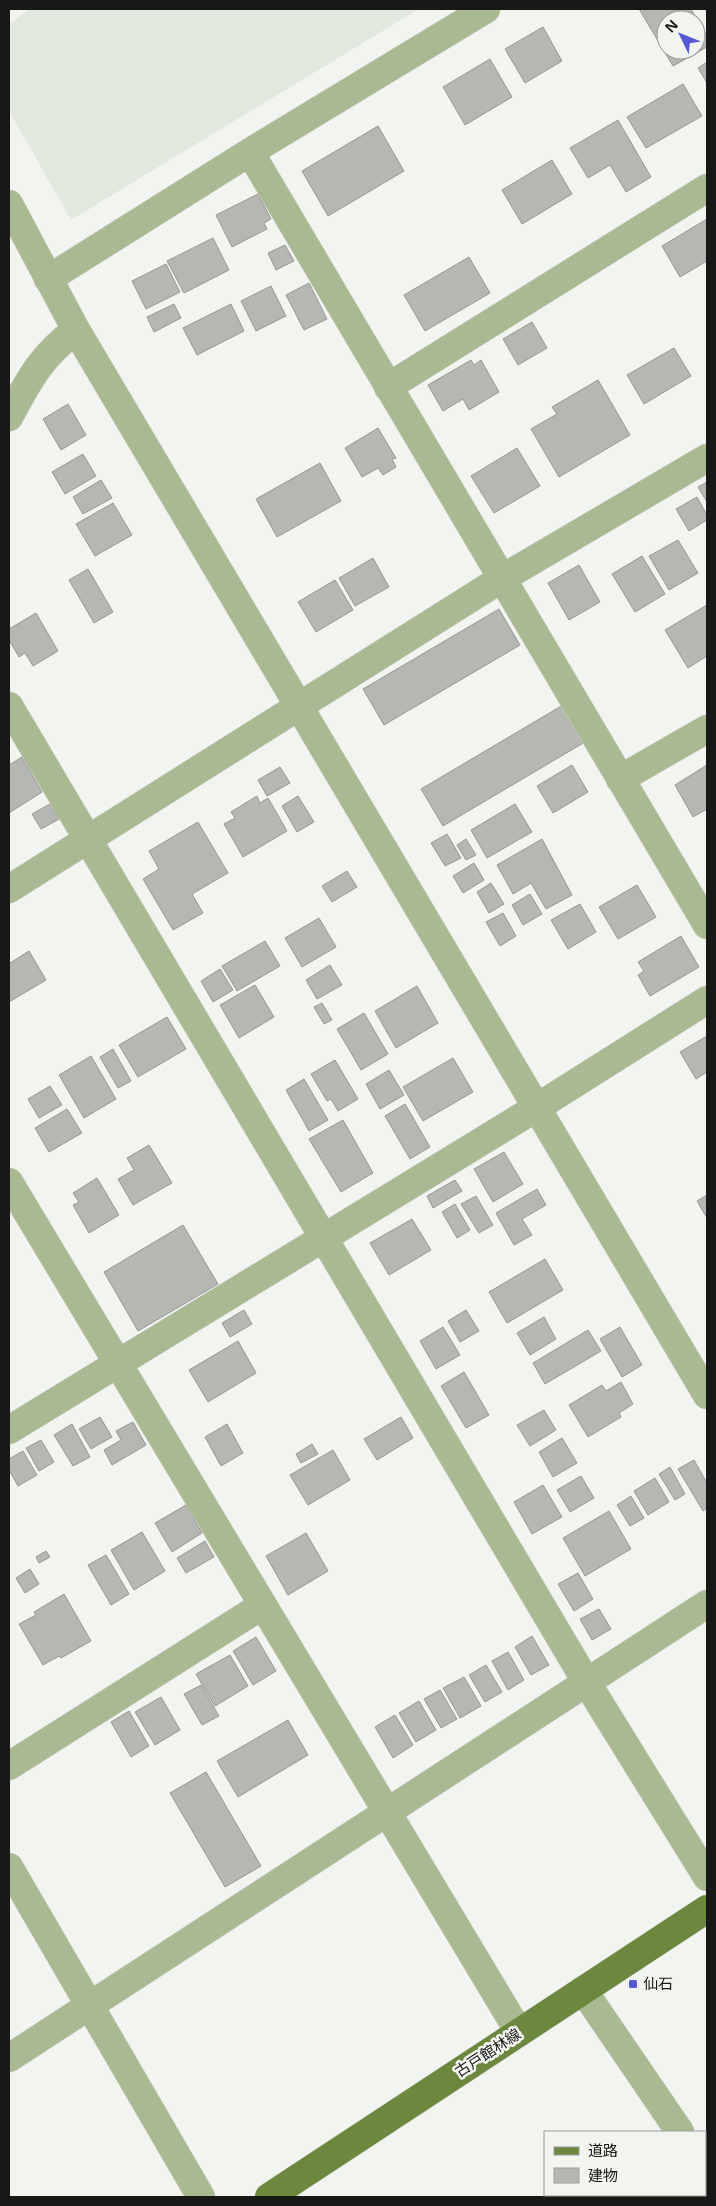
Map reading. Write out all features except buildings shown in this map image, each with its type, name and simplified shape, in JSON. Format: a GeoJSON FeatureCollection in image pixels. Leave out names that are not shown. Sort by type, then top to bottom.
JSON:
{"type":"FeatureCollection","features":[{"type":"Feature","properties":{"kind":"main road","name":"古戸館林線"},"geometry":{"type":"LineString","coordinates":[[269,2197],[707,1909]]}},
{"type":"Feature","properties":{"kind":"street"},"geometry":{"type":"LineString","coordinates":[[48,279],[250,152],[486,9]]}},
{"type":"Feature","properties":{"kind":"street"},"geometry":{"type":"LineString","coordinates":[[250,152],[501,579],[707,924]]}},
{"type":"Feature","properties":{"kind":"street"},"geometry":{"type":"LineString","coordinates":[[388,387],[707,188]]}},
{"type":"Feature","properties":{"kind":"street"},"geometry":{"type":"LineString","coordinates":[[9,204],[76,330],[707,1395]]}},
{"type":"Feature","properties":{"kind":"street"},"geometry":{"type":"LineString","coordinates":[[9,417],[42,360],[76,330]]}},
{"type":"Feature","properties":{"kind":"street"},"geometry":{"type":"LineString","coordinates":[[9,888],[501,579],[707,458]]}},
{"type":"Feature","properties":{"kind":"street"},"geometry":{"type":"LineString","coordinates":[[9,706],[587,1683],[707,1877]]}},
{"type":"Feature","properties":{"kind":"street"},"geometry":{"type":"LineString","coordinates":[[620,780],[707,729]]}},
{"type":"Feature","properties":{"kind":"street"},"geometry":{"type":"LineString","coordinates":[[9,1430],[536,1108],[707,1000]]}},
{"type":"Feature","properties":{"kind":"street"},"geometry":{"type":"LineString","coordinates":[[9,1182],[520,2032]]}},
{"type":"Feature","properties":{"kind":"street"},"geometry":{"type":"LineString","coordinates":[[9,2058],[707,1604]]}},
{"type":"Feature","properties":{"kind":"street"},"geometry":{"type":"LineString","coordinates":[[9,1766],[263,1605]]}},
{"type":"Feature","properties":{"kind":"street"},"geometry":{"type":"LineString","coordinates":[[9,1867],[201,2197]]}},
{"type":"Feature","properties":{"kind":"street"},"geometry":{"type":"LineString","coordinates":[[584,1990],[679,2131]]}},
{"type":"Feature","properties":{"kind":"shaded area"},"geometry":{"type":"Polygon","coordinates":[[[29,9],[419,9],[71,220],[9,111],[9,25],[29,9]]]}},
{"type":"Feature","properties":{"kind":"place","name":"仙石"},"geometry":{"type":"Point","coordinates":[633,1984]}}]}
